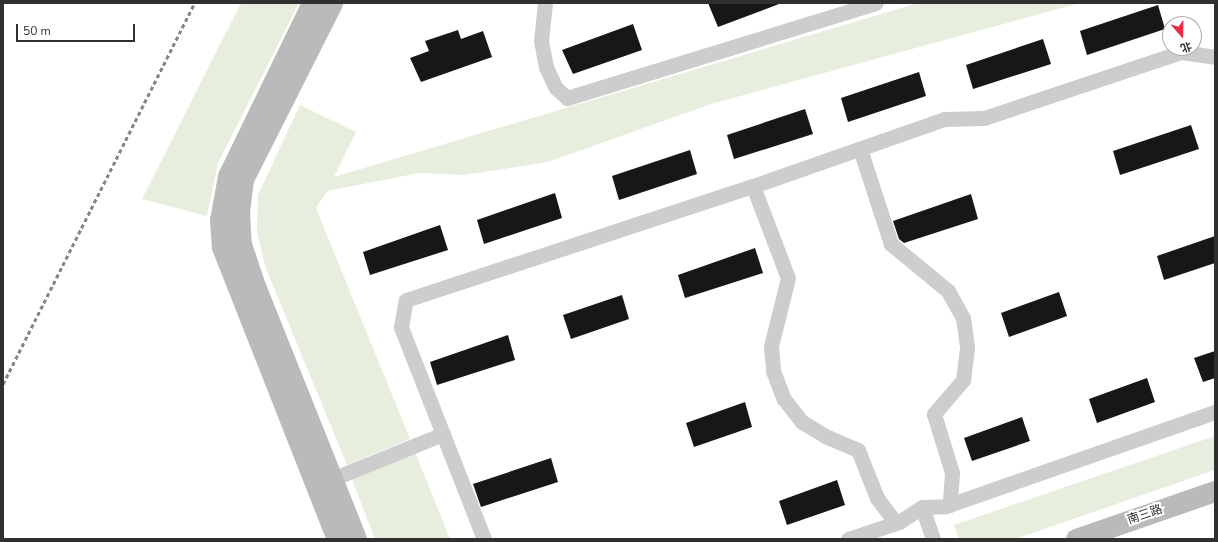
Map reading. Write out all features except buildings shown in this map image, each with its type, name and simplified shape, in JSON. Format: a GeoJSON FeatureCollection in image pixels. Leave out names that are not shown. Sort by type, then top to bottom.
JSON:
{"type":"FeatureCollection","features":[{"type":"Feature","properties":{"kind":"main road"},"geometry":{"type":"LineString","coordinates":[[312,3],[228,176],[220,220],[222,247],[338,539]]}},
{"type":"Feature","properties":{"kind":"main road"},"geometry":{"type":"LineString","coordinates":[[332,3],[243,179],[239,211],[241,244],[250,272],[356,539]]}},
{"type":"Feature","properties":{"kind":"main road","name":"南三路"},"geometry":{"type":"LineString","coordinates":[[1076,539],[1215,491]]}},
{"type":"Feature","properties":{"kind":"main road","name":"南三路"},"geometry":{"type":"LineString","coordinates":[[1115,539],[1215,504]]}},
{"type":"Feature","properties":{"kind":"street"},"geometry":{"type":"LineString","coordinates":[[545,3],[541,41],[546,66],[556,88],[567,98],[876,3]]}},
{"type":"Feature","properties":{"kind":"street"},"geometry":{"type":"LineString","coordinates":[[484,539],[401,327],[406,300],[753,186],[944,119],[984,118],[1181,52],[1215,57]]}},
{"type":"Feature","properties":{"kind":"street"},"geometry":{"type":"LineString","coordinates":[[860,149],[892,244],[948,291],[963,318],[967,348],[963,380],[934,414],[952,473],[950,505]]}},
{"type":"Feature","properties":{"kind":"street"},"geometry":{"type":"LineString","coordinates":[[753,186],[788,278],[771,346],[773,371],[784,400],[802,422],[825,436],[858,450],[877,498],[896,523]]}},
{"type":"Feature","properties":{"kind":"street"},"geometry":{"type":"LineString","coordinates":[[848,539],[896,523],[922,507],[950,505],[1215,412]]}},
{"type":"Feature","properties":{"kind":"street"},"geometry":{"type":"LineString","coordinates":[[332,478],[443,434]]}},
{"type":"Feature","properties":{"kind":"street"},"geometry":{"type":"LineString","coordinates":[[922,507],[933,539]]}},
{"type":"Feature","properties":{"kind":"green space"},"geometry":{"type":"Polygon","coordinates":[[[241,3],[299,3],[218,163],[207,216],[142,199],[241,3]]]}},
{"type":"Feature","properties":{"kind":"green space"},"geometry":{"type":"Polygon","coordinates":[[[918,3],[1080,3],[711,104],[548,162],[464,175],[419,173],[327,191],[316,208],[410,439],[347,465],[265,266],[257,231],[258,195],[300,105],[356,132],[334,177],[918,3]]]}},
{"type":"Feature","properties":{"kind":"green space"},"geometry":{"type":"Polygon","coordinates":[[[1215,436],[1215,470],[1015,539],[959,539],[954,525],[1215,436]]]}},
{"type":"Feature","properties":{"kind":"green space"},"geometry":{"type":"Polygon","coordinates":[[[415,452],[450,539],[375,539],[351,477],[415,452]]]}},
{"type":"Feature","properties":{"kind":"railway"},"geometry":{"type":"LineString","coordinates":[[3,384],[195,3]]}}]}
